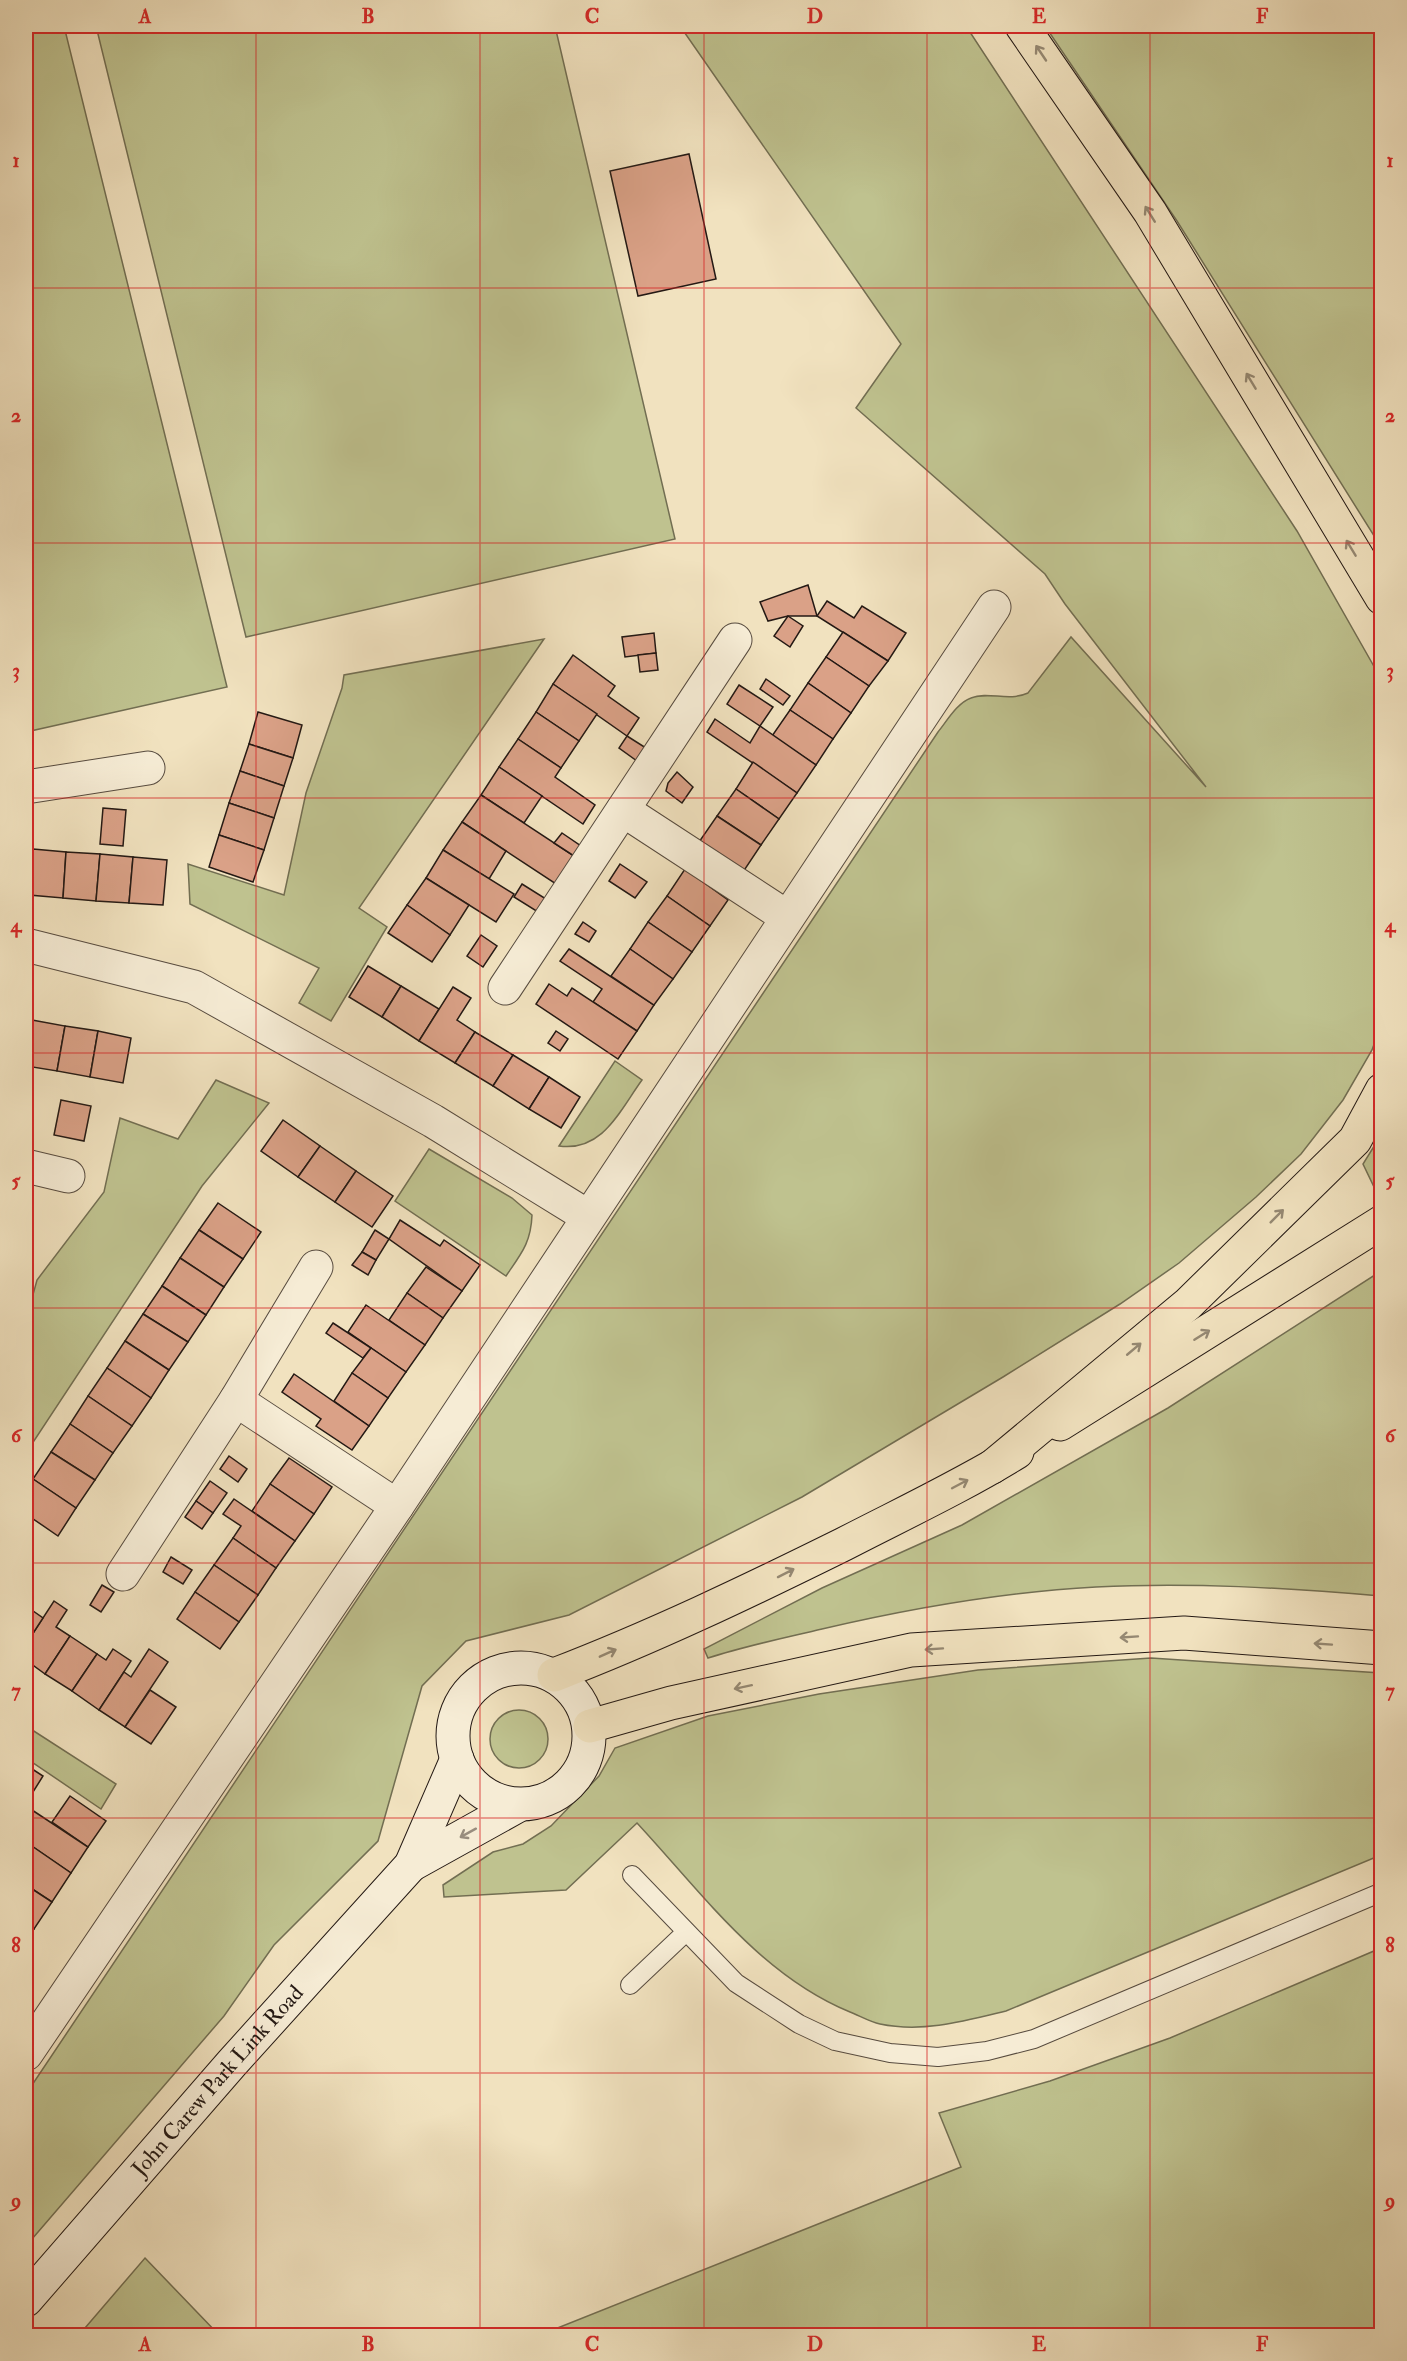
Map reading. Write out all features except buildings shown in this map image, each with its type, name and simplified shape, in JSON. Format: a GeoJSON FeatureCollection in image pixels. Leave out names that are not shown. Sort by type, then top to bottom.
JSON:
{"type":"FeatureCollection","features":[{"type":"Feature","properties":{"kind":"highway"},"geometry":{"type":"LineString","coordinates":[[1022,26],[1150,212],[1382,598]]}},
{"type":"Feature","properties":{"kind":"highway"},"geometry":{"type":"LineString","coordinates":[[992,1467],[1188,1304],[1355,1140],[1382,1090]]}},
{"type":"Feature","properties":{"kind":"highway"},"geometry":{"type":"LineString","coordinates":[[554,1675],[762,1585],[992,1467],[1382,1222]]}},
{"type":"Feature","properties":{"kind":"highway"},"geometry":{"type":"LineString","coordinates":[[590,1726],[671,1703],[911,1650],[1184,1633],[1382,1648]]}},
{"type":"Feature","properties":{"kind":"street"},"geometry":{"type":"LineString","coordinates":[[31,2035],[397,1506],[587,1216],[994,607]]}},
{"type":"Feature","properties":{"kind":"street"},"geometry":{"type":"LineString","coordinates":[[505,988],[735,640]]}},
{"type":"Feature","properties":{"kind":"street"},"geometry":{"type":"LineString","coordinates":[[26,787],[148,768]]}},
{"type":"Feature","properties":{"kind":"street"},"geometry":{"type":"LineString","coordinates":[[623,810],[787,917]]}},
{"type":"Feature","properties":{"kind":"street"},"geometry":{"type":"LineString","coordinates":[[26,945],[194,987],[433,1121],[587,1216]]}},
{"type":"Feature","properties":{"kind":"street"},"geometry":{"type":"LineString","coordinates":[[26,1166],[68,1176]]}},
{"type":"Feature","properties":{"kind":"street"},"geometry":{"type":"LineString","coordinates":[[123,1574],[236,1400],[316,1267]]}},
{"type":"Feature","properties":{"kind":"street"},"geometry":{"type":"LineString","coordinates":[[236,1400],[397,1506]]}},
{"type":"Feature","properties":{"kind":"street"},"geometry":{"type":"LineString","coordinates":[[513,1667],[534,1668],[554,1675],[567,1684],[578,1697],[590,1726],[588,1750],[580,1771],[565,1789],[552,1798],[535,1803],[519,1804],[499,1801],[481,1791],[466,1777],[457,1760],[452,1739],[454,1718],[463,1699],[476,1683],[493,1672],[513,1667]]}},
{"type":"Feature","properties":{"kind":"street","name":"John Carew Park Link Road"},"geometry":{"type":"LineString","coordinates":[[411,1865],[457,1760]]}},
{"type":"Feature","properties":{"kind":"street","name":"John Carew Park Link Road"},"geometry":{"type":"LineString","coordinates":[[26,2300],[232,2063],[411,1865],[519,1804]]}},
{"type":"Feature","properties":{"kind":"lane"},"geometry":{"type":"LineString","coordinates":[[632,1875],[735,1983],[799,2024],[835,2041],[890,2053],[938,2057],[987,2051],[1034,2039],[1382,1892]]}},
{"type":"Feature","properties":{"kind":"lane"},"geometry":{"type":"LineString","coordinates":[[630,1985],[686,1932]]}},
{"type":"Feature","properties":{"kind":"green space"},"geometry":{"type":"Polygon","coordinates":[[[26,26],[64,26],[227,687],[26,732],[26,26]]]}},
{"type":"Feature","properties":{"kind":"green space"},"geometry":{"type":"Polygon","coordinates":[[[96,26],[555,26],[675,539],[246,637],[96,26]]]}},
{"type":"Feature","properties":{"kind":"green space"},"geometry":{"type":"Polygon","coordinates":[[[680,26],[966,26],[1297,531],[1376,670],[1382,688],[1381,1025],[1372,1050],[1343,1100],[1301,1154],[1256,1197],[1179,1263],[1120,1304],[802,1497],[569,1615],[466,1641],[422,1686],[378,1841],[274,1945],[224,2016],[26,2246],[26,2094],[938,732],[953,713],[966,700],[978,696],[1013,697],[1028,693],[1071,637],[1206,787],[1065,604],[1045,574],[856,408],[901,344],[680,26]]]}},
{"type":"Feature","properties":{"kind":"green space"},"geometry":{"type":"Polygon","coordinates":[[[1045,26],[1381,26],[1381,547],[1177,221],[1045,26]]]}},
{"type":"Feature","properties":{"kind":"green space"},"geometry":{"type":"Polygon","coordinates":[[[544,639],[359,908],[387,927],[331,1021],[299,1003],[319,968],[190,904],[188,864],[284,895],[306,793],[342,688],[344,675],[544,639]]]}},
{"type":"Feature","properties":{"kind":"green space"},"geometry":{"type":"Polygon","coordinates":[[[615,1061],[642,1080],[618,1116],[599,1136],[574,1146],[559,1146],[615,1061]]]}},
{"type":"Feature","properties":{"kind":"green space"},"geometry":{"type":"Polygon","coordinates":[[[216,1080],[269,1103],[202,1186],[26,1453],[26,1320],[37,1280],[104,1192],[120,1118],[178,1139],[216,1080]]]}},
{"type":"Feature","properties":{"kind":"green space"},"geometry":{"type":"Polygon","coordinates":[[[1381,1135],[1381,1184],[1375,1189],[1363,1164],[1381,1135]]]}},
{"type":"Feature","properties":{"kind":"green space"},"geometry":{"type":"Polygon","coordinates":[[[429,1149],[512,1198],[532,1215],[527,1241],[506,1276],[395,1201],[429,1149]]]}},
{"type":"Feature","properties":{"kind":"green space"},"geometry":{"type":"Polygon","coordinates":[[[1381,1271],[1381,1596],[1275,1588],[1203,1586],[1061,1589],[992,1597],[890,1614],[765,1642],[708,1658],[704,1649],[822,1588],[962,1525],[1168,1408],[1381,1271]]]}},
{"type":"Feature","properties":{"kind":"green space"},"geometry":{"type":"Polygon","coordinates":[[[1151,1658],[1381,1673],[1381,1855],[1006,2011],[959,2022],[912,2027],[872,2022],[818,1996],[788,1977],[734,1930],[637,1823],[566,1890],[444,1897],[443,1885],[493,1852],[523,1844],[551,1826],[599,1776],[615,1748],[708,1716],[819,1694],[978,1670],[1151,1658]]]}},
{"type":"Feature","properties":{"kind":"green space"},"geometry":{"type":"Polygon","coordinates":[[[513,1710],[525,1710],[540,1718],[548,1733],[548,1745],[540,1760],[525,1768],[513,1768],[498,1760],[490,1745],[490,1733],[498,1718],[513,1710]]]}},
{"type":"Feature","properties":{"kind":"green space"},"geometry":{"type":"Polygon","coordinates":[[[26,1726],[116,1784],[101,1809],[26,1758],[26,1726]]]}},
{"type":"Feature","properties":{"kind":"green space"},"geometry":{"type":"Polygon","coordinates":[[[1381,1948],[1381,2335],[540,2335],[961,2167],[939,2113],[1050,2081],[1170,2038],[1381,1948]]]}},
{"type":"Feature","properties":{"kind":"green space"},"geometry":{"type":"Polygon","coordinates":[[[145,2258],[219,2335],[79,2335],[145,2258]]]}}]}
